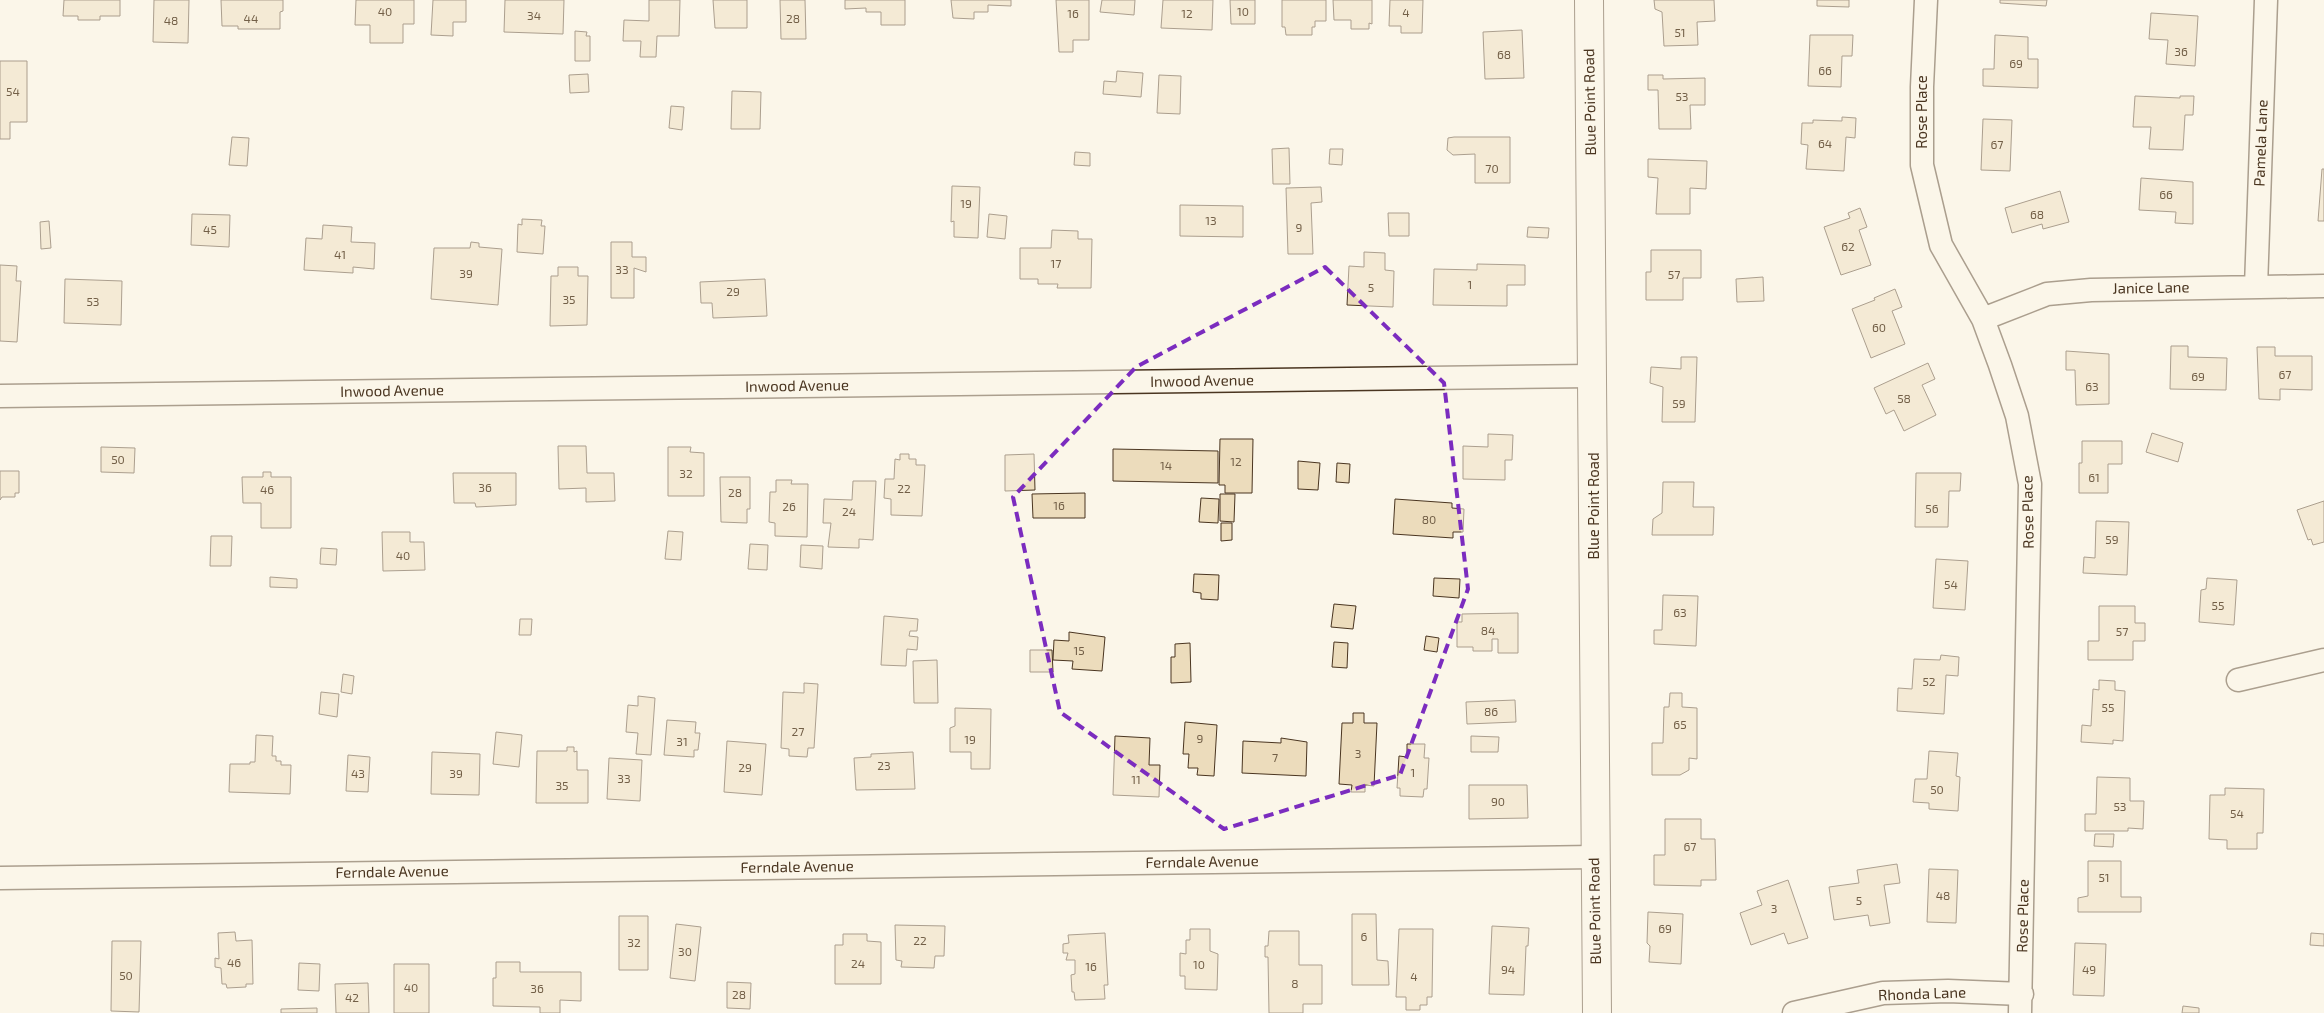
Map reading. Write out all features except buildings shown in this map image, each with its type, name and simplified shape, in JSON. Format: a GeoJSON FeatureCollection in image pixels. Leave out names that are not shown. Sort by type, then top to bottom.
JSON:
{"type":"FeatureCollection","features":[{"type":"Feature","properties":{"kind":"street","name":"Blue Point Road"},"geometry":{"type":"LineString","coordinates":[[1589,0],[1593,376],[1594,857],[1597,1013]]}},
{"type":"Feature","properties":{"kind":"street","name":"Rose Place"},"geometry":{"type":"LineString","coordinates":[[1926,0],[1922,87],[1922,165],[1942,245],[1983,319],[2017,416],[2030,484],[2021,1004]]}},
{"type":"Feature","properties":{"kind":"street","name":"Pamela Lane"},"geometry":{"type":"LineString","coordinates":[[2256,287],[2266,0]]}},
{"type":"Feature","properties":{"kind":"street","name":"Janice Lane"},"geometry":{"type":"LineString","coordinates":[[1983,319],[2047,294],[2091,290],[2324,286]]}},
{"type":"Feature","properties":{"kind":"street","name":"Inwood Avenue"},"geometry":{"type":"LineString","coordinates":[[0,396],[1593,376]]}},
{"type":"Feature","properties":{"kind":"street"},"geometry":{"type":"LineString","coordinates":[[2238,680],[2324,660]]}},
{"type":"Feature","properties":{"kind":"street","name":"Ferndale Avenue"},"geometry":{"type":"LineString","coordinates":[[0,878],[1594,857]]}},
{"type":"Feature","properties":{"kind":"street","name":"Rhonda Lane"},"geometry":{"type":"LineString","coordinates":[[1794,1013],[1883,993],[1948,991],[2021,1004]]}},
{"type":"Feature","properties":{"kind":"highlighted area"},"geometry":{"type":"Polygon","coordinates":[[[1325,267],[1444,383],[1468,589],[1400,775],[1224,829],[1060,712],[1013,497],[1136,367],[1325,267]]]}}]}
